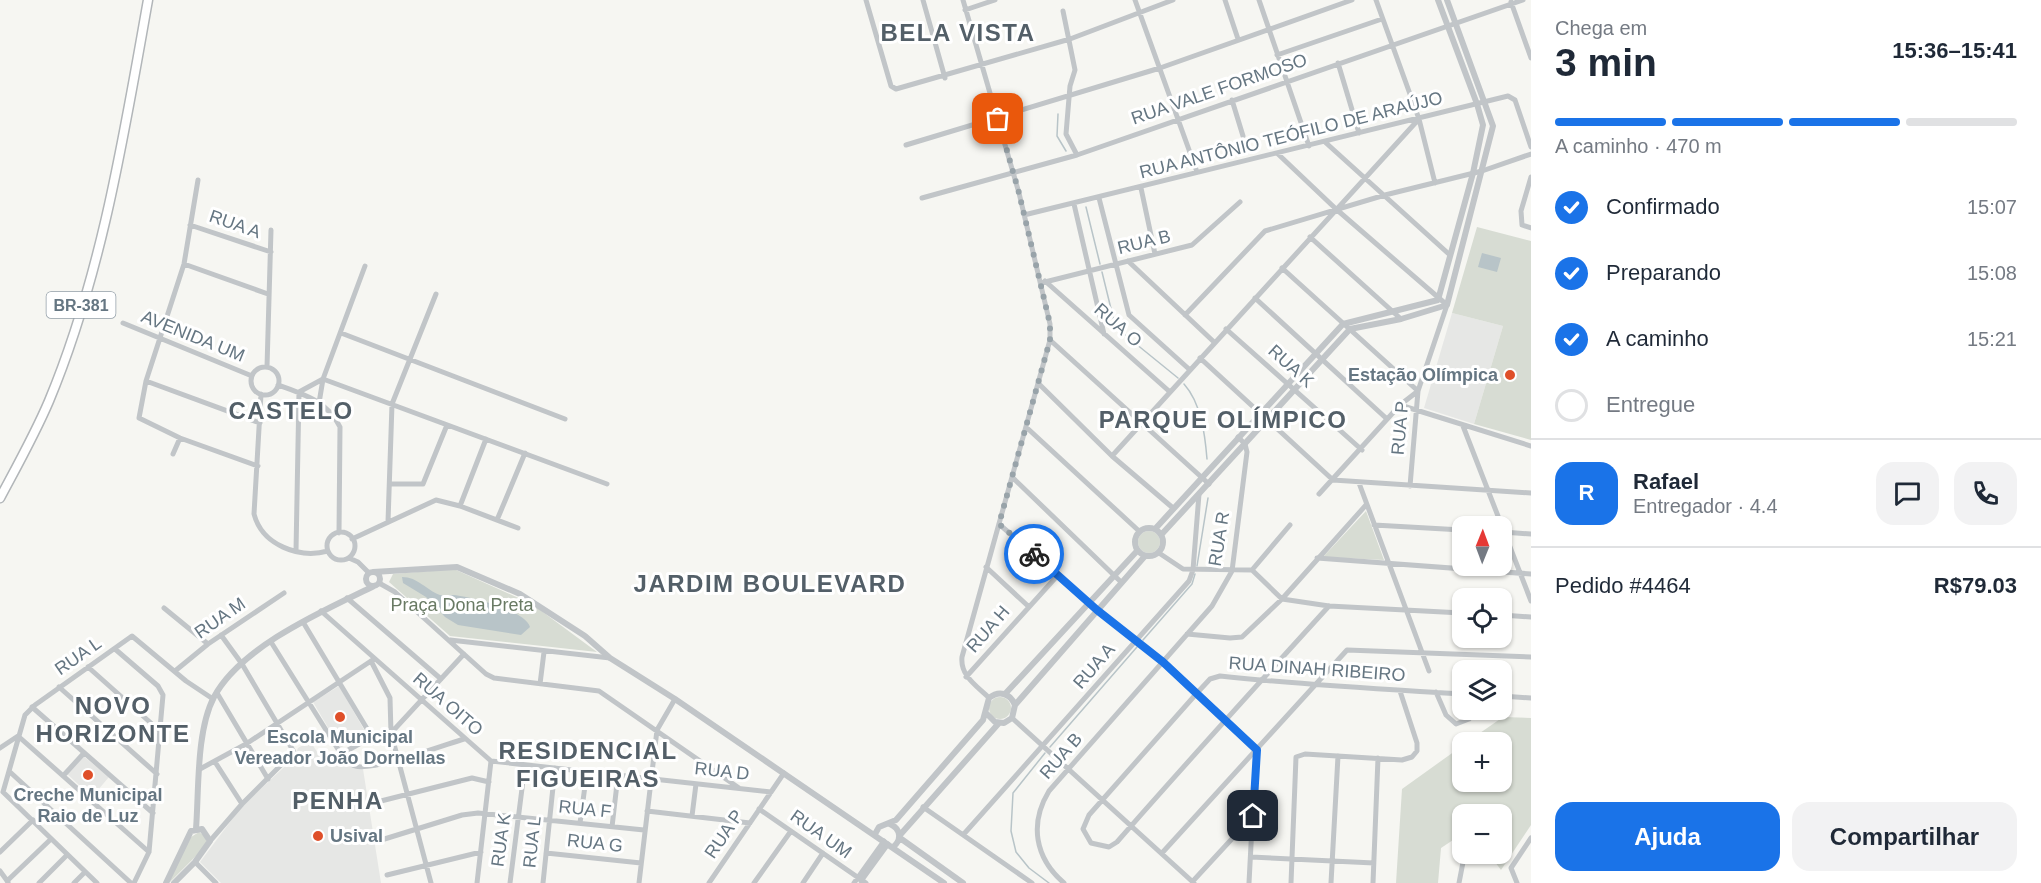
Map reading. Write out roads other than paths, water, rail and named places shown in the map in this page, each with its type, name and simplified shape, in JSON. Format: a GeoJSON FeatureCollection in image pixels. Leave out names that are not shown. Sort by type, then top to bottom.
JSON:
{"type":"FeatureCollection","features":[{"type":"Feature","properties":{"kind":"highway","name":"BR-381"},"geometry":{"type":"LineString","coordinates":[[0,498],[50,399],[89,280],[107,208],[148,0]]}},
{"type":"Feature","properties":{"kind":"street"},"geometry":{"type":"LineString","coordinates":[[866,0],[891,86],[896,90],[945,78],[1071,39],[1173,0]]}},
{"type":"Feature","properties":{"kind":"street"},"geometry":{"type":"LineString","coordinates":[[923,0],[945,78]]}},
{"type":"Feature","properties":{"kind":"street"},"geometry":{"type":"LineString","coordinates":[[963,0],[980,66],[1014,174],[1043,282],[1050,324],[1050,340],[962,657],[966,677],[989,698]]}},
{"type":"Feature","properties":{"kind":"street"},"geometry":{"type":"LineString","coordinates":[[965,10],[995,0]]}},
{"type":"Feature","properties":{"kind":"street"},"geometry":{"type":"LineString","coordinates":[[1135,0],[1197,172]]}},
{"type":"Feature","properties":{"kind":"street"},"geometry":{"type":"LineString","coordinates":[[1225,0],[1238,39]]}},
{"type":"Feature","properties":{"kind":"street"},"geometry":{"type":"LineString","coordinates":[[1259,0],[1309,146]]}},
{"type":"Feature","properties":{"kind":"street"},"geometry":{"type":"LineString","coordinates":[[906,145],[998,119],[1160,68],[1352,0]]}},
{"type":"Feature","properties":{"kind":"street"},"geometry":{"type":"LineString","coordinates":[[1376,0],[1419,119],[1435,183]]}},
{"type":"Feature","properties":{"kind":"street"},"geometry":{"type":"LineString","coordinates":[[1438,0],[1483,125],[1473,173],[1438,300]]}},
{"type":"Feature","properties":{"kind":"street"},"geometry":{"type":"LineString","coordinates":[[1447,0],[1493,126],[1448,305]]}},
{"type":"Feature","properties":{"kind":"street","name":"RUA VALE FORMOSO"},"geometry":{"type":"LineString","coordinates":[[922,198],[1077,155],[1522,0]]}},
{"type":"Feature","properties":{"kind":"street"},"geometry":{"type":"LineString","coordinates":[[1511,2],[1531,58]]}},
{"type":"Feature","properties":{"kind":"street"},"geometry":{"type":"LineString","coordinates":[[1063,11],[1071,39],[1075,70],[1069,97],[1066,134],[1077,155]]}},
{"type":"Feature","properties":{"kind":"street"},"geometry":{"type":"LineString","coordinates":[[1276,55],[1382,19]]}},
{"type":"Feature","properties":{"kind":"street"},"geometry":{"type":"LineString","coordinates":[[1338,63],[1359,133]]}},
{"type":"Feature","properties":{"kind":"street","name":"RUA ANTÔNIO TEÓFILO DE ARAÚJO"},"geometry":{"type":"LineString","coordinates":[[1024,216],[1512,96],[1531,147]]}},
{"type":"Feature","properties":{"kind":"street"},"geometry":{"type":"LineString","coordinates":[[1232,100],[1243,136]]}},
{"type":"Feature","properties":{"kind":"street"},"geometry":{"type":"LineString","coordinates":[[1112,456],[1419,119]]}},
{"type":"Feature","properties":{"kind":"street"},"geometry":{"type":"LineString","coordinates":[[1325,142],[1450,255]]}},
{"type":"Feature","properties":{"kind":"street"},"geometry":{"type":"LineString","coordinates":[[1278,154],[1335,209],[1438,300],[1448,305]]}},
{"type":"Feature","properties":{"kind":"street"},"geometry":{"type":"LineString","coordinates":[[1185,315],[1264,231],[1385,195],[1482,171],[1531,154]]}},
{"type":"Feature","properties":{"kind":"street"},"geometry":{"type":"LineString","coordinates":[[1531,177],[1520,217],[1522,225],[1531,228]]}},
{"type":"Feature","properties":{"kind":"street"},"geometry":{"type":"LineString","coordinates":[[198,180],[184,264],[146,381],[139,418],[180,438],[258,466]]}},
{"type":"Feature","properties":{"kind":"street"},"geometry":{"type":"LineString","coordinates":[[1141,188],[1155,254]]}},
{"type":"Feature","properties":{"kind":"street"},"geometry":{"type":"LineString","coordinates":[[1098,198],[1129,315],[1190,370]]}},
{"type":"Feature","properties":{"kind":"street","name":"RUA B"},"geometry":{"type":"LineString","coordinates":[[1043,282],[1192,245],[1240,202]]}},
{"type":"Feature","properties":{"kind":"street"},"geometry":{"type":"LineString","coordinates":[[1074,204],[1105,335]]}},
{"type":"Feature","properties":{"kind":"street","name":"RUA A"},"geometry":{"type":"LineString","coordinates":[[190,225],[271,252]]}},
{"type":"Feature","properties":{"kind":"street"},"geometry":{"type":"LineString","coordinates":[[267,367],[271,230]]}},
{"type":"Feature","properties":{"kind":"street"},"geometry":{"type":"LineString","coordinates":[[1310,237],[1401,319]]}},
{"type":"Feature","properties":{"kind":"street"},"geometry":{"type":"LineString","coordinates":[[1128,261],[1214,342]]}},
{"type":"Feature","properties":{"kind":"street"},"geometry":{"type":"LineString","coordinates":[[184,264],[268,294]]}},
{"type":"Feature","properties":{"kind":"street"},"geometry":{"type":"LineString","coordinates":[[319,403],[323,379],[365,267]]}},
{"type":"Feature","properties":{"kind":"street"},"geometry":{"type":"LineString","coordinates":[[1282,268],[1418,391],[1400,405],[1362,450],[1319,494]]}},
{"type":"Feature","properties":{"kind":"street","name":"RUA O"},"geometry":{"type":"LineString","coordinates":[[1043,282],[1170,392]]}},
{"type":"Feature","properties":{"kind":"street"},"geometry":{"type":"LineString","coordinates":[[388,522],[392,404],[436,294]]}},
{"type":"Feature","properties":{"kind":"street"},"geometry":{"type":"LineString","coordinates":[[1255,298],[1387,419]]}},
{"type":"Feature","properties":{"kind":"street"},"geometry":{"type":"LineString","coordinates":[[1155,529],[1287,382],[1343,324],[1438,300]]}},
{"type":"Feature","properties":{"kind":"street"},"geometry":{"type":"LineString","coordinates":[[1161,535],[1350,329],[1401,319],[1448,305]]}},
{"type":"Feature","properties":{"kind":"street","name":"RUA P"},"geometry":{"type":"LineString","coordinates":[[1410,486],[1418,391],[1448,305]]}},
{"type":"Feature","properties":{"kind":"street","name":"AVENIDA UM"},"geometry":{"type":"LineString","coordinates":[[123,323],[252,376]]}},
{"type":"Feature","properties":{"kind":"street","name":"RUA K"},"geometry":{"type":"LineString","coordinates":[[1226,329],[1362,450]]}},
{"type":"Feature","properties":{"kind":"street"},"geometry":{"type":"LineString","coordinates":[[341,333],[565,418]]}},
{"type":"Feature","properties":{"kind":"street"},"geometry":{"type":"LineString","coordinates":[[1050,340],[1209,484]]}},
{"type":"Feature","properties":{"kind":"street"},"geometry":{"type":"LineString","coordinates":[[1200,358],[1333,480],[1531,493]]}},
{"type":"Feature","properties":{"kind":"street","name":"AVENIDA UM"},"geometry":{"type":"LineString","coordinates":[[261,394],[254,389],[252,376],[258,369],[267,367],[277,373],[278,385]]}},
{"type":"Feature","properties":{"kind":"street"},"geometry":{"type":"LineString","coordinates":[[299,392],[323,379],[607,484]]}},
{"type":"Feature","properties":{"kind":"street"},"geometry":{"type":"LineString","coordinates":[[146,381],[260,423]]}},
{"type":"Feature","properties":{"kind":"street"},"geometry":{"type":"LineString","coordinates":[[1038,383],[1112,456],[1173,508]]}},
{"type":"Feature","properties":{"kind":"street"},"geometry":{"type":"LineString","coordinates":[[339,533],[340,427],[335,416],[319,403],[299,392],[278,385],[270,394],[261,394],[254,514],[257,523],[280,546],[296,552],[328,551],[337,560],[349,558],[358,562],[370,573],[379,575],[378,584]]}},
{"type":"Feature","properties":{"kind":"street"},"geometry":{"type":"LineString","coordinates":[[296,552],[299,392]]}},
{"type":"Feature","properties":{"kind":"street"},"geometry":{"type":"LineString","coordinates":[[1400,405],[1531,446]]}},
{"type":"Feature","properties":{"kind":"street"},"geometry":{"type":"LineString","coordinates":[[390,484],[423,484],[447,425]]}},
{"type":"Feature","properties":{"kind":"street"},"geometry":{"type":"LineString","coordinates":[[1463,426],[1498,516]]}},
{"type":"Feature","properties":{"kind":"street"},"geometry":{"type":"LineString","coordinates":[[1026,427],[1139,531]]}},
{"type":"Feature","properties":{"kind":"street"},"geometry":{"type":"LineString","coordinates":[[1238,437],[1245,444]]}},
{"type":"Feature","properties":{"kind":"street"},"geometry":{"type":"LineString","coordinates":[[173,454],[180,438]]}},
{"type":"Feature","properties":{"kind":"street"},"geometry":{"type":"LineString","coordinates":[[460,506],[486,439]]}},
{"type":"Feature","properties":{"kind":"street","name":"RUA R"},"geometry":{"type":"LineString","coordinates":[[1163,662],[1212,606],[1232,571],[1245,444]]}},
{"type":"Feature","properties":{"kind":"street"},"geometry":{"type":"LineString","coordinates":[[497,520],[525,453]]}},
{"type":"Feature","properties":{"kind":"street"},"geometry":{"type":"LineString","coordinates":[[1012,477],[1121,582]]}},
{"type":"Feature","properties":{"kind":"street"},"geometry":{"type":"LineString","coordinates":[[1359,483],[1429,671]]}},
{"type":"Feature","properties":{"kind":"street","name":"RUA A"},"geometry":{"type":"LineString","coordinates":[[963,836],[1189,581],[1199,495]]}},
{"type":"Feature","properties":{"kind":"street"},"geometry":{"type":"LineString","coordinates":[[352,539],[436,500],[460,506],[518,528]]}},
{"type":"Feature","properties":{"kind":"street"},"geometry":{"type":"LineString","coordinates":[[1187,634],[1242,637],[1282,599],[1366,506]]}},
{"type":"Feature","properties":{"kind":"street"},"geometry":{"type":"LineString","coordinates":[[999,524],[1097,610],[1163,662],[1257,750]]}},
{"type":"Feature","properties":{"kind":"street"},"geometry":{"type":"LineString","coordinates":[[1252,570],[1290,525]]}},
{"type":"Feature","properties":{"kind":"street"},"geometry":{"type":"LineString","coordinates":[[1374,525],[1452,529]]}},
{"type":"Feature","properties":{"kind":"street"},"geometry":{"type":"LineString","coordinates":[[1145,556],[1137,550],[1134,543],[1139,531],[1147,528],[1155,529],[1161,535],[1163,544],[1158,553]]}},
{"type":"Feature","properties":{"kind":"street"},"geometry":{"type":"LineString","coordinates":[[339,533],[352,539]]}},
{"type":"Feature","properties":{"kind":"street"},"geometry":{"type":"LineString","coordinates":[[328,551],[329,539],[339,533]]}},
{"type":"Feature","properties":{"kind":"street"},"geometry":{"type":"LineString","coordinates":[[1512,533],[1531,534]]}},
{"type":"Feature","properties":{"kind":"street"},"geometry":{"type":"LineString","coordinates":[[349,558],[354,551],[352,539]]}},
{"type":"Feature","properties":{"kind":"street"},"geometry":{"type":"LineString","coordinates":[[1005,694],[1137,550]]}},
{"type":"Feature","properties":{"kind":"street"},"geometry":{"type":"LineString","coordinates":[[1012,718],[1016,705],[1145,556],[1158,553],[1179,567],[1192,570],[1252,570],[1282,599],[1329,606],[1452,612]]}},
{"type":"Feature","properties":{"kind":"street"},"geometry":{"type":"LineString","coordinates":[[1512,554],[1531,601]]}},
{"type":"Feature","properties":{"kind":"street"},"geometry":{"type":"LineString","coordinates":[[1317,558],[1531,574]]}},
{"type":"Feature","properties":{"kind":"street"},"geometry":{"type":"LineString","coordinates":[[358,592],[370,573],[445,566],[469,570],[534,602],[585,636],[609,658],[675,699],[945,883]]}},
{"type":"Feature","properties":{"kind":"street"},"geometry":{"type":"LineString","coordinates":[[986,567],[1028,606]]}},
{"type":"Feature","properties":{"kind":"street"},"geometry":{"type":"LineString","coordinates":[[196,829],[200,769],[207,719],[215,696],[224,681],[271,642],[321,611],[378,584],[391,570]]}},
{"type":"Feature","properties":{"kind":"street"},"geometry":{"type":"LineString","coordinates":[[370,573],[368,584],[378,584],[395,591],[494,678],[600,691],[739,788]]}},
{"type":"Feature","properties":{"kind":"street","name":"RUA H"},"geometry":{"type":"LineString","coordinates":[[966,677],[1058,575]]}},
{"type":"Feature","properties":{"kind":"street","name":"RUA M"},"geometry":{"type":"LineString","coordinates":[[175,671],[208,644],[284,593]]}},
{"type":"Feature","properties":{"kind":"street"},"geometry":{"type":"LineString","coordinates":[[347,598],[441,679]]}},
{"type":"Feature","properties":{"kind":"street"},"geometry":{"type":"LineString","coordinates":[[1131,826],[1329,606]]}},
{"type":"Feature","properties":{"kind":"street"},"geometry":{"type":"LineString","coordinates":[[164,608],[208,644]]}},
{"type":"Feature","properties":{"kind":"street","name":"RUA OITO"},"geometry":{"type":"LineString","coordinates":[[321,611],[373,660],[491,761]]}},
{"type":"Feature","properties":{"kind":"street"},"geometry":{"type":"LineString","coordinates":[[1512,616],[1531,617]]}},
{"type":"Feature","properties":{"kind":"street"},"geometry":{"type":"LineString","coordinates":[[303,622],[372,737]]}},
{"type":"Feature","properties":{"kind":"street"},"geometry":{"type":"LineString","coordinates":[[174,883],[195,862],[242,804],[294,752],[242,664],[221,635]]}},
{"type":"Feature","properties":{"kind":"street","name":"RUA L"},"geometry":{"type":"LineString","coordinates":[[2,793],[25,715],[59,687],[132,636],[175,671],[215,696]]}},
{"type":"Feature","properties":{"kind":"street"},"geometry":{"type":"LineString","coordinates":[[449,640],[609,658]]}},
{"type":"Feature","properties":{"kind":"street"},"geometry":{"type":"LineString","coordinates":[[271,642],[348,762],[362,768],[464,739]]}},
{"type":"Feature","properties":{"kind":"street"},"geometry":{"type":"LineString","coordinates":[[10,772],[132,883],[149,852],[161,732],[162,690],[115,648]]}},
{"type":"Feature","properties":{"kind":"street"},"geometry":{"type":"LineString","coordinates":[[1162,854],[1347,650],[1531,657]]}},
{"type":"Feature","properties":{"kind":"street"},"geometry":{"type":"LineString","coordinates":[[540,684],[544,652]]}},
{"type":"Feature","properties":{"kind":"street"},"geometry":{"type":"LineString","coordinates":[[341,754],[372,737],[391,733],[464,654]]}},
{"type":"Feature","properties":{"kind":"street"},"geometry":{"type":"LineString","coordinates":[[200,769],[246,744],[373,660],[390,699],[391,733],[431,883]]}},
{"type":"Feature","properties":{"kind":"street","name":"RUA B"},"geometry":{"type":"LineString","coordinates":[[1064,883],[1054,874],[1040,852],[1037,838],[1038,817],[1049,791],[1163,662]]}},
{"type":"Feature","properties":{"kind":"street"},"geometry":{"type":"LineString","coordinates":[[88,667],[161,732]]}},
{"type":"Feature","properties":{"kind":"street","name":"RUA DINAH RIBEIRO"},"geometry":{"type":"LineString","coordinates":[[1131,826],[1110,847],[1091,843],[1083,824],[1197,693],[1215,677],[1452,693]]}},
{"type":"Feature","properties":{"kind":"street"},"geometry":{"type":"LineString","coordinates":[[59,687],[157,774]]}},
{"type":"Feature","properties":{"kind":"street"},"geometry":{"type":"LineString","coordinates":[[1291,883],[1295,762],[1299,754],[1402,760],[1412,757],[1417,751],[1417,743],[1400,691]]}},
{"type":"Feature","properties":{"kind":"street"},"geometry":{"type":"LineString","coordinates":[[1436,692],[1446,715],[1456,724],[1466,720]]}},
{"type":"Feature","properties":{"kind":"street"},"geometry":{"type":"LineString","coordinates":[[999,723],[991,720],[986,713],[989,698],[996,694],[1005,694],[1012,698],[1016,705]]}},
{"type":"Feature","properties":{"kind":"street"},"geometry":{"type":"LineString","coordinates":[[215,696],[268,779]]}},
{"type":"Feature","properties":{"kind":"street"},"geometry":{"type":"LineString","coordinates":[[1512,697],[1531,698]]}},
{"type":"Feature","properties":{"kind":"street"},"geometry":{"type":"LineString","coordinates":[[639,883],[657,730],[675,699]]}},
{"type":"Feature","properties":{"kind":"street"},"geometry":{"type":"LineString","coordinates":[[32,707],[153,813]]}},
{"type":"Feature","properties":{"kind":"street"},"geometry":{"type":"LineString","coordinates":[[875,834],[879,826],[890,824],[923,789],[986,713]]}},
{"type":"Feature","properties":{"kind":"street"},"geometry":{"type":"LineString","coordinates":[[1012,718],[1070,768],[1193,882],[1253,816]]}},
{"type":"Feature","properties":{"kind":"street"},"geometry":{"type":"LineString","coordinates":[[860,881],[888,844],[900,836],[922,807],[999,723],[1012,718]]}},
{"type":"Feature","properties":{"kind":"street"},"geometry":{"type":"LineString","coordinates":[[0,748],[18,736],[149,852]]}},
{"type":"Feature","properties":{"kind":"street"},"geometry":{"type":"LineString","coordinates":[[1250,883],[1257,750]]}},
{"type":"Feature","properties":{"kind":"street"},"geometry":{"type":"LineString","coordinates":[[63,776],[84,753]]}},
{"type":"Feature","properties":{"kind":"street"},"geometry":{"type":"LineString","coordinates":[[1331,883],[1338,756]]}},
{"type":"Feature","properties":{"kind":"street"},"geometry":{"type":"LineString","coordinates":[[1372,883],[1378,758]]}},
{"type":"Feature","properties":{"kind":"street"},"geometry":{"type":"LineString","coordinates":[[477,883],[491,761]]}},
{"type":"Feature","properties":{"kind":"street","name":"RUA D"},"geometry":{"type":"LineString","coordinates":[[491,761],[771,792]]}},
{"type":"Feature","properties":{"kind":"street"},"geometry":{"type":"LineString","coordinates":[[215,762],[242,804]]}},
{"type":"Feature","properties":{"kind":"street","name":"RUA K"},"geometry":{"type":"LineString","coordinates":[[510,883],[525,765]]}},
{"type":"Feature","properties":{"kind":"street","name":"RUA L"},"geometry":{"type":"LineString","coordinates":[[543,883],[555,768]]}},
{"type":"Feature","properties":{"kind":"street"},"geometry":{"type":"LineString","coordinates":[[580,823],[587,771]]}},
{"type":"Feature","properties":{"kind":"street","name":"RUA P"},"geometry":{"type":"LineString","coordinates":[[709,883],[784,773]]}},
{"type":"Feature","properties":{"kind":"street"},"geometry":{"type":"LineString","coordinates":[[612,826],[618,775]]}},
{"type":"Feature","properties":{"kind":"street"},"geometry":{"type":"LineString","coordinates":[[373,803],[472,778],[489,782]]}},
{"type":"Feature","properties":{"kind":"street"},"geometry":{"type":"LineString","coordinates":[[692,816],[696,784]]}},
{"type":"Feature","properties":{"kind":"street"},"geometry":{"type":"LineString","coordinates":[[923,789],[932,796]]}},
{"type":"Feature","properties":{"kind":"street"},"geometry":{"type":"LineString","coordinates":[[2,793],[97,883]]}},
{"type":"Feature","properties":{"kind":"street"},"geometry":{"type":"LineString","coordinates":[[922,807],[1032,883]]}},
{"type":"Feature","properties":{"kind":"street","name":"RUA UM"},"geometry":{"type":"LineString","coordinates":[[759,809],[860,881]]}},
{"type":"Feature","properties":{"kind":"street"},"geometry":{"type":"LineString","coordinates":[[647,811],[750,823]]}},
{"type":"Feature","properties":{"kind":"street","name":"RUA F"},"geometry":{"type":"LineString","coordinates":[[378,841],[462,815],[486,813],[644,830]]}},
{"type":"Feature","properties":{"kind":"street"},"geometry":{"type":"LineString","coordinates":[[0,852],[33,820]]}},
{"type":"Feature","properties":{"kind":"street"},"geometry":{"type":"LineString","coordinates":[[890,824],[896,827],[900,836],[963,883]]}},
{"type":"Feature","properties":{"kind":"street"},"geometry":{"type":"LineString","coordinates":[[166,883],[185,838],[196,829],[202,829],[210,841]]}},
{"type":"Feature","properties":{"kind":"street"},"geometry":{"type":"LineString","coordinates":[[754,883],[791,831]]}},
{"type":"Feature","properties":{"kind":"street"},"geometry":{"type":"LineString","coordinates":[[0,871],[8,882],[51,838]]}},
{"type":"Feature","properties":{"kind":"street"},"geometry":{"type":"LineString","coordinates":[[1517,883],[1511,868],[1531,838]]}},
{"type":"Feature","properties":{"kind":"street"},"geometry":{"type":"LineString","coordinates":[[387,875],[481,852]]}},
{"type":"Feature","properties":{"kind":"street","name":"RUA G"},"geometry":{"type":"LineString","coordinates":[[546,853],[641,863]]}},
{"type":"Feature","properties":{"kind":"street"},"geometry":{"type":"LineString","coordinates":[[803,883],[823,854]]}},
{"type":"Feature","properties":{"kind":"street"},"geometry":{"type":"LineString","coordinates":[[39,883],[68,855]]}},
{"type":"Feature","properties":{"kind":"street"},"geometry":{"type":"LineString","coordinates":[[1251,857],[1292,857],[1374,863]]}},
{"type":"Feature","properties":{"kind":"street"},"geometry":{"type":"LineString","coordinates":[[195,862],[216,883]]}},
{"type":"Feature","properties":{"kind":"street"},"geometry":{"type":"LineString","coordinates":[[1460,883],[1463,864]]}},
{"type":"Feature","properties":{"kind":"street"},"geometry":{"type":"LineString","coordinates":[[74,883],[85,872]]}},
{"type":"Feature","properties":{"kind":"waterway"},"geometry":{"type":"LineString","coordinates":[[1058,114],[1057,136],[1066,151]]}},
{"type":"Feature","properties":{"kind":"waterway"},"geometry":{"type":"LineString","coordinates":[[1086,207],[1100,264]]}},
{"type":"Feature","properties":{"kind":"waterway"},"geometry":{"type":"LineString","coordinates":[[1102,272],[1114,321],[1125,335],[1178,378]]}},
{"type":"Feature","properties":{"kind":"waterway"},"geometry":{"type":"LineString","coordinates":[[1184,384],[1198,409],[1207,459]]}},
{"type":"Feature","properties":{"kind":"waterway"},"geometry":{"type":"LineString","coordinates":[[1197,566],[1208,498]]}},
{"type":"Feature","properties":{"kind":"waterway"},"geometry":{"type":"LineString","coordinates":[[1143,640],[1192,584],[1195,574]]}},
{"type":"Feature","properties":{"kind":"waterway"},"geometry":{"type":"LineString","coordinates":[[1050,747],[1137,647]]}},
{"type":"Feature","properties":{"kind":"waterway"},"geometry":{"type":"LineString","coordinates":[[1045,753],[1013,793],[1011,831],[1016,852],[1029,868],[1049,883]]}},
{"type":"Feature","properties":{"kind":"place","name":"Estação Olímpica"},"geometry":{"type":"Point","coordinates":[1510,375]}},
{"type":"Feature","properties":{"kind":"place","name":"Escola Municipal Vereador João Dornellas"},"geometry":{"type":"Point","coordinates":[340,717]}},
{"type":"Feature","properties":{"kind":"place","name":"Creche Municipal Raio de Luz"},"geometry":{"type":"Point","coordinates":[88,775]}},
{"type":"Feature","properties":{"kind":"place","name":"Usival"},"geometry":{"type":"Point","coordinates":[318,836]}},
{"type":"Feature","properties":{"kind":"district","name":"BELA VISTA"},"geometry":{"type":"Point","coordinates":[958,32]}},
{"type":"Feature","properties":{"kind":"district","name":"CASTELO"},"geometry":{"type":"Point","coordinates":[291,410]}},
{"type":"Feature","properties":{"kind":"district","name":"PARQUE OLÍMPICO"},"geometry":{"type":"Point","coordinates":[1223,419]}},
{"type":"Feature","properties":{"kind":"district","name":"JARDIM BOULEVARD"},"geometry":{"type":"Point","coordinates":[770,583]}},
{"type":"Feature","properties":{"kind":"district","name":"NOVO HORIZONTE"},"geometry":{"type":"Point","coordinates":[113,719]}},
{"type":"Feature","properties":{"kind":"district","name":"RESIDENCIAL FIGUEIRAS"},"geometry":{"type":"Point","coordinates":[588,764]}},
{"type":"Feature","properties":{"kind":"district","name":"PENHA"},"geometry":{"type":"Point","coordinates":[338,800]}},
{"type":"Feature","properties":{"kind":"park label","name":"Praça Dona Preta"},"geometry":{"type":"Point","coordinates":[462,605]}}]}
